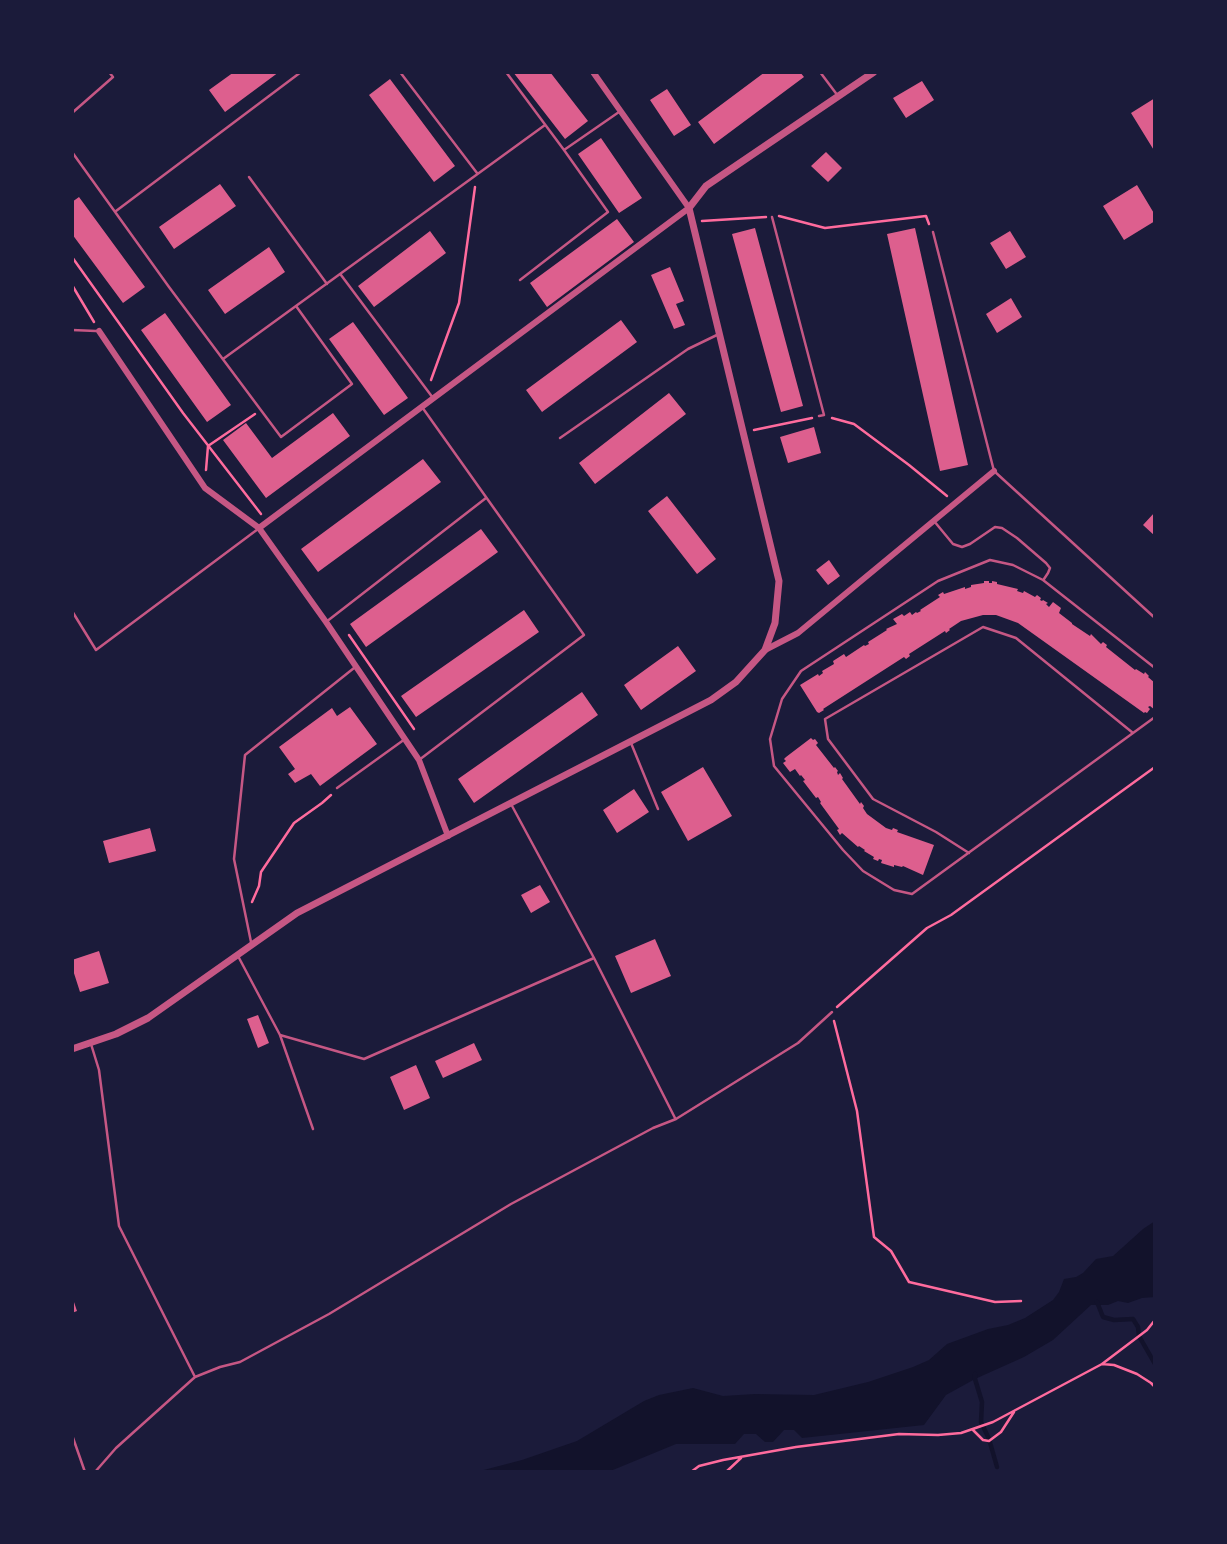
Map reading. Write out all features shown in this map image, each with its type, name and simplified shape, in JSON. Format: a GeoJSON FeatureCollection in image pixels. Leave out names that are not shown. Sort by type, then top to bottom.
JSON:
{"type":"FeatureCollection","features":[{"type":"Feature","properties":{"kind":"street"},"geometry":{"type":"LineString","coordinates":[[593,72],[689,208],[779,581],[775,623],[765,650]]}},
{"type":"Feature","properties":{"kind":"street"},"geometry":{"type":"LineString","coordinates":[[259,528],[689,208],[706,186],[874,72]]}},
{"type":"Feature","properties":{"kind":"street"},"geometry":{"type":"LineString","coordinates":[[99,331],[205,488],[259,528],[326,622],[419,760],[448,836]]}},
{"type":"Feature","properties":{"kind":"street"},"geometry":{"type":"LineString","coordinates":[[72,1049],[116,1034],[148,1018],[297,913],[711,701],[736,682],[765,650],[798,633],[994,471]]}},
{"type":"Feature","properties":{"kind":"lane"},"geometry":{"type":"LineString","coordinates":[[72,113],[113,76],[110,72]]}},
{"type":"Feature","properties":{"kind":"lane"},"geometry":{"type":"LineString","coordinates":[[115,211],[300,72]]}},
{"type":"Feature","properties":{"kind":"lane"},"geometry":{"type":"LineString","coordinates":[[400,72],[477,173]]}},
{"type":"Feature","properties":{"kind":"lane"},"geometry":{"type":"LineString","coordinates":[[506,72],[608,212],[520,279]]}},
{"type":"Feature","properties":{"kind":"lane"},"geometry":{"type":"LineString","coordinates":[[820,72],[838,96]]}},
{"type":"Feature","properties":{"kind":"lane"},"geometry":{"type":"LineString","coordinates":[[564,150],[621,111]]}},
{"type":"Feature","properties":{"kind":"lane"},"geometry":{"type":"LineString","coordinates":[[223,359],[545,125]]}},
{"type":"Feature","properties":{"kind":"lane"},"geometry":{"type":"LineString","coordinates":[[72,152],[281,437],[352,384],[296,306]]}},
{"type":"Feature","properties":{"kind":"lane"},"geometry":{"type":"LineString","coordinates":[[249,177],[327,284]]}},
{"type":"Feature","properties":{"kind":"lane"},"geometry":{"type":"LineString","coordinates":[[772,217],[821,416]]}},
{"type":"Feature","properties":{"kind":"lane"},"geometry":{"type":"LineString","coordinates":[[933,232],[994,471],[1155,618]]}},
{"type":"Feature","properties":{"kind":"lane"},"geometry":{"type":"LineString","coordinates":[[340,274],[433,398]]}},
{"type":"Feature","properties":{"kind":"lane"},"geometry":{"type":"LineString","coordinates":[[72,330],[99,331]]}},
{"type":"Feature","properties":{"kind":"lane"},"geometry":{"type":"LineString","coordinates":[[561,438],[688,349],[719,334]]}},
{"type":"Feature","properties":{"kind":"lane"},"geometry":{"type":"LineString","coordinates":[[419,760],[584,635],[422,407]]}},
{"type":"Feature","properties":{"kind":"lane"},"geometry":{"type":"LineString","coordinates":[[326,622],[486,498]]}},
{"type":"Feature","properties":{"kind":"lane"},"geometry":{"type":"LineString","coordinates":[[934,521],[953,544],[962,547],[995,527],[1002,528],[1050,568],[1042,580]]}},
{"type":"Feature","properties":{"kind":"lane"},"geometry":{"type":"LineString","coordinates":[[72,611],[96,650],[259,528]]}},
{"type":"Feature","properties":{"kind":"lane"},"geometry":{"type":"LineString","coordinates":[[1155,668],[1042,580],[1013,565],[990,560],[938,580],[801,671],[782,699],[770,739],[774,766],[843,850],[863,871],[894,890],[912,894],[1155,717]]}},
{"type":"Feature","properties":{"kind":"lane"},"geometry":{"type":"LineString","coordinates":[[968,853],[936,832],[873,799],[828,739],[825,719],[983,626],[1016,638],[1133,733]]}},
{"type":"Feature","properties":{"kind":"lane"},"geometry":{"type":"LineString","coordinates":[[251,945],[233,859],[245,754],[356,666]]}},
{"type":"Feature","properties":{"kind":"lane"},"geometry":{"type":"LineString","coordinates":[[337,788],[405,739]]}},
{"type":"Feature","properties":{"kind":"lane"},"geometry":{"type":"LineString","coordinates":[[631,743],[658,809]]}},
{"type":"Feature","properties":{"kind":"lane"},"geometry":{"type":"LineString","coordinates":[[511,804],[676,1119]]}},
{"type":"Feature","properties":{"kind":"lane"},"geometry":{"type":"LineString","coordinates":[[237,955],[280,1035],[313,1129]]}},
{"type":"Feature","properties":{"kind":"lane"},"geometry":{"type":"LineString","coordinates":[[280,1035],[363,1059],[594,958]]}},
{"type":"Feature","properties":{"kind":"lane"},"geometry":{"type":"LineString","coordinates":[[95,1472],[116,1448],[195,1377],[240,1362],[330,1314],[510,1204],[653,1128],[676,1119],[798,1043],[832,1012]]}},
{"type":"Feature","properties":{"kind":"lane"},"geometry":{"type":"LineString","coordinates":[[91,1044],[99,1070],[120,1226],[195,1377]]}},
{"type":"Feature","properties":{"kind":"lane"},"geometry":{"type":"LineString","coordinates":[[72,1434],[85,1472]]}},
{"type":"Feature","properties":{"kind":"path"},"geometry":{"type":"LineString","coordinates":[[427,390],[459,303],[477,173]]}},
{"type":"Feature","properties":{"kind":"path"},"geometry":{"type":"LineString","coordinates":[[692,222],[780,216],[825,228],[926,216],[933,232]]}},
{"type":"Feature","properties":{"kind":"path"},"geometry":{"type":"LineString","coordinates":[[72,257],[183,413],[262,515]]}},
{"type":"Feature","properties":{"kind":"path"},"geometry":{"type":"LineString","coordinates":[[72,285],[99,331]]}},
{"type":"Feature","properties":{"kind":"path"},"geometry":{"type":"LineString","coordinates":[[205,488],[208,446],[261,410]]}},
{"type":"Feature","properties":{"kind":"path"},"geometry":{"type":"LineString","coordinates":[[743,432],[821,416],[854,424],[956,503]]}},
{"type":"Feature","properties":{"kind":"path"},"geometry":{"type":"LineString","coordinates":[[346,632],[414,729]]}},
{"type":"Feature","properties":{"kind":"path"},"geometry":{"type":"LineString","coordinates":[[1021,1301],[995,1302],[909,1282],[891,1251],[874,1237],[857,1111],[832,1012],[927,928],[951,915],[1155,766]]}},
{"type":"Feature","properties":{"kind":"path"},"geometry":{"type":"LineString","coordinates":[[246,918],[259,886],[261,872],[279,843],[294,823],[322,803],[337,788]]}},
{"type":"Feature","properties":{"kind":"path"},"geometry":{"type":"LineString","coordinates":[[691,1472],[699,1466],[796,1447],[900,1434],[938,1435],[973,1430],[1102,1364],[1147,1330],[1155,1320]]}},
{"type":"Feature","properties":{"kind":"path"},"geometry":{"type":"LineString","coordinates":[[1102,1364],[1114,1365],[1137,1374],[1155,1387]]}},
{"type":"Feature","properties":{"kind":"path"},"geometry":{"type":"LineString","coordinates":[[973,1430],[983,1440],[989,1441],[1001,1432],[1016,1410]]}},
{"type":"Feature","properties":{"kind":"path"},"geometry":{"type":"LineString","coordinates":[[726,1472],[743,1456]]}},
{"type":"Feature","properties":{"kind":"shaded area"},"geometry":{"type":"Polygon","coordinates":[[[1155,1221],[1155,1297],[1128,1303],[1118,1301],[1108,1305],[1091,1305],[1053,1340],[946,1395],[924,1425],[802,1438],[794,1430],[784,1430],[773,1442],[765,1442],[756,1434],[744,1434],[735,1444],[676,1444],[608,1472],[476,1472],[577,1441],[644,1401],[659,1395],[693,1388],[723,1396],[814,1395],[868,1382],[913,1367],[929,1360],[947,1344],[1025,1318],[1053,1300],[1064,1279],[1083,1273],[1096,1259],[1113,1256],[1155,1221]]]}},
{"type":"Feature","properties":{"kind":"building"},"geometry":{"type":"Polygon","coordinates":[[[234,72],[279,72],[225,112],[209,90],[234,72]]]}},
{"type":"Feature","properties":{"kind":"building"},"geometry":{"type":"Polygon","coordinates":[[[513,72],[550,72],[588,121],[565,139],[513,72]]]}},
{"type":"Feature","properties":{"kind":"building"},"geometry":{"type":"Polygon","coordinates":[[[765,72],[800,72],[804,77],[714,144],[698,122],[765,72]]]}},
{"type":"Feature","properties":{"kind":"building"},"geometry":{"type":"Polygon","coordinates":[[[390,79],[455,166],[434,182],[369,95],[390,79]]]}},
{"type":"Feature","properties":{"kind":"building"},"geometry":{"type":"Polygon","coordinates":[[[922,81],[934,100],[906,118],[893,98],[922,81]]]}},
{"type":"Feature","properties":{"kind":"building"},"geometry":{"type":"Polygon","coordinates":[[[667,89],[691,125],[674,136],[650,100],[667,89]]]}},
{"type":"Feature","properties":{"kind":"building"},"geometry":{"type":"Polygon","coordinates":[[[1155,98],[1155,152],[1131,113],[1155,98]]]}},
{"type":"Feature","properties":{"kind":"building"},"geometry":{"type":"Polygon","coordinates":[[[601,138],[642,198],[619,213],[578,154],[601,138]]]}},
{"type":"Feature","properties":{"kind":"building"},"geometry":{"type":"Polygon","coordinates":[[[826,152],[842,168],[828,182],[811,166],[826,152]]]}},
{"type":"Feature","properties":{"kind":"building"},"geometry":{"type":"Polygon","coordinates":[[[220,184],[236,206],[174,249],[159,227],[220,184]]]}},
{"type":"Feature","properties":{"kind":"building"},"geometry":{"type":"Polygon","coordinates":[[[1137,185],[1155,215],[1155,221],[1124,240],[1103,206],[1137,185]]]}},
{"type":"Feature","properties":{"kind":"building"},"geometry":{"type":"Polygon","coordinates":[[[79,197],[145,287],[123,303],[72,234],[72,202],[79,197]]]}},
{"type":"Feature","properties":{"kind":"building"},"geometry":{"type":"Polygon","coordinates":[[[617,219],[634,242],[547,307],[530,283],[617,219]]]}},
{"type":"Feature","properties":{"kind":"building"},"geometry":{"type":"Polygon","coordinates":[[[755,228],[803,406],[781,412],[732,234],[755,228]]]}},
{"type":"Feature","properties":{"kind":"building"},"geometry":{"type":"Polygon","coordinates":[[[915,228],[968,465],[940,471],[887,234],[915,228]]]}},
{"type":"Feature","properties":{"kind":"building"},"geometry":{"type":"Polygon","coordinates":[[[430,231],[446,253],[374,307],[358,286],[430,231]]]}},
{"type":"Feature","properties":{"kind":"building"},"geometry":{"type":"Polygon","coordinates":[[[1010,231],[1026,257],[1006,269],[990,243],[1010,231]]]}},
{"type":"Feature","properties":{"kind":"building"},"geometry":{"type":"Polygon","coordinates":[[[269,247],[285,272],[225,314],[208,290],[269,247]]]}},
{"type":"Feature","properties":{"kind":"building"},"geometry":{"type":"Polygon","coordinates":[[[670,267],[684,301],[676,304],[685,325],[674,329],[651,275],[670,267]]]}},
{"type":"Feature","properties":{"kind":"building"},"geometry":{"type":"Polygon","coordinates":[[[1011,298],[1022,317],[997,333],[986,314],[1011,298]]]}},
{"type":"Feature","properties":{"kind":"building"},"geometry":{"type":"Polygon","coordinates":[[[165,313],[231,405],[207,422],[141,330],[165,313]]]}},
{"type":"Feature","properties":{"kind":"building"},"geometry":{"type":"Polygon","coordinates":[[[621,320],[637,342],[542,412],[526,390],[621,320]]]}},
{"type":"Feature","properties":{"kind":"building"},"geometry":{"type":"Polygon","coordinates":[[[353,322],[408,398],[384,415],[329,339],[353,322]]]}},
{"type":"Feature","properties":{"kind":"building"},"geometry":{"type":"Polygon","coordinates":[[[669,393],[686,414],[595,484],[579,463],[669,393]]]}},
{"type":"Feature","properties":{"kind":"building"},"geometry":{"type":"Polygon","coordinates":[[[333,413],[350,436],[266,498],[223,440],[246,423],[272,458],[333,413]]]}},
{"type":"Feature","properties":{"kind":"building"},"geometry":{"type":"Polygon","coordinates":[[[814,427],[821,453],[788,463],[780,437],[814,427]]]}},
{"type":"Feature","properties":{"kind":"building"},"geometry":{"type":"Polygon","coordinates":[[[423,459],[441,482],[318,572],[301,549],[423,459]]]}},
{"type":"Feature","properties":{"kind":"building"},"geometry":{"type":"Polygon","coordinates":[[[667,496],[716,559],[697,574],[648,511],[667,496]]]}},
{"type":"Feature","properties":{"kind":"building"},"geometry":{"type":"Polygon","coordinates":[[[1155,512],[1155,536],[1143,525],[1155,512]]]}},
{"type":"Feature","properties":{"kind":"building"},"geometry":{"type":"Polygon","coordinates":[[[481,529],[498,552],[366,647],[350,624],[481,529]]]}},
{"type":"Feature","properties":{"kind":"building"},"geometry":{"type":"Polygon","coordinates":[[[829,560],[840,576],[828,585],[816,570],[829,560]]]}},
{"type":"Feature","properties":{"kind":"building"},"geometry":{"type":"Polygon","coordinates":[[[984,581],[997,582],[1035,597],[1037,595],[1040,600],[1048,603],[1046,604],[1049,607],[1053,602],[1061,608],[1059,613],[1072,624],[1090,636],[1091,634],[1101,644],[1103,642],[1135,670],[1144,674],[1145,672],[1149,676],[1155,683],[1155,710],[1150,706],[1147,713],[1144,713],[1018,623],[996,615],[983,615],[961,621],[909,654],[906,659],[904,657],[817,712],[800,685],[818,674],[819,676],[844,654],[846,657],[869,644],[868,642],[886,629],[897,624],[893,619],[902,614],[904,616],[910,612],[912,615],[921,611],[943,592],[944,594],[965,589],[984,581]]]}},
{"type":"Feature","properties":{"kind":"building"},"geometry":{"type":"Polygon","coordinates":[[[524,610],[539,632],[416,717],[401,696],[524,610]]]}},
{"type":"Feature","properties":{"kind":"building"},"geometry":{"type":"Polygon","coordinates":[[[678,646],[696,671],[641,710],[624,685],[678,646]]]}},
{"type":"Feature","properties":{"kind":"building"},"geometry":{"type":"Polygon","coordinates":[[[582,692],[598,715],[474,803],[458,779],[582,692]]]}},
{"type":"Feature","properties":{"kind":"building"},"geometry":{"type":"Polygon","coordinates":[[[350,707],[377,744],[320,786],[311,774],[295,783],[288,774],[295,769],[279,747],[332,708],[337,716],[350,707]]]}},
{"type":"Feature","properties":{"kind":"building"},"geometry":{"type":"Polygon","coordinates":[[[811,738],[818,743],[816,745],[838,771],[838,775],[840,773],[867,814],[886,828],[893,828],[898,830],[897,832],[934,845],[923,875],[903,866],[894,867],[881,863],[882,860],[873,859],[874,857],[842,833],[840,835],[837,830],[839,829],[818,797],[816,798],[803,781],[805,780],[795,769],[790,772],[783,763],[786,757],[811,738]]]}},
{"type":"Feature","properties":{"kind":"building"},"geometry":{"type":"Polygon","coordinates":[[[703,767],[732,816],[688,841],[661,792],[703,767]]]}},
{"type":"Feature","properties":{"kind":"building"},"geometry":{"type":"Polygon","coordinates":[[[634,789],[649,812],[617,833],[603,810],[634,789]]]}},
{"type":"Feature","properties":{"kind":"building"},"geometry":{"type":"Polygon","coordinates":[[[150,828],[156,851],[109,863],[103,841],[150,828]]]}},
{"type":"Feature","properties":{"kind":"building"},"geometry":{"type":"Polygon","coordinates":[[[540,885],[550,902],[531,913],[521,895],[540,885]]]}},
{"type":"Feature","properties":{"kind":"building"},"geometry":{"type":"Polygon","coordinates":[[[655,939],[671,976],[631,993],[615,956],[655,939]]]}},
{"type":"Feature","properties":{"kind":"building"},"geometry":{"type":"Polygon","coordinates":[[[99,951],[109,983],[80,992],[72,960],[99,951]]]}},
{"type":"Feature","properties":{"kind":"building"},"geometry":{"type":"Polygon","coordinates":[[[258,1015],[269,1043],[258,1048],[247,1019],[258,1015]]]}},
{"type":"Feature","properties":{"kind":"building"},"geometry":{"type":"Polygon","coordinates":[[[474,1043],[482,1060],[443,1078],[435,1061],[474,1043]]]}},
{"type":"Feature","properties":{"kind":"building"},"geometry":{"type":"Polygon","coordinates":[[[416,1065],[430,1098],[404,1110],[390,1077],[416,1065]]]}},
{"type":"Feature","properties":{"kind":"building"},"geometry":{"type":"Polygon","coordinates":[[[72,1296],[77,1311],[72,1313],[72,1296]]]}},
{"type":"Feature","properties":{"kind":"waterway"},"geometry":{"type":"LineString","coordinates":[[1097,1302],[1103,1317],[1114,1320],[1133,1319],[1155,1364]]}},
{"type":"Feature","properties":{"kind":"waterway"},"geometry":{"type":"LineString","coordinates":[[975,1374],[982,1402],[981,1422],[997,1467]]}}]}
